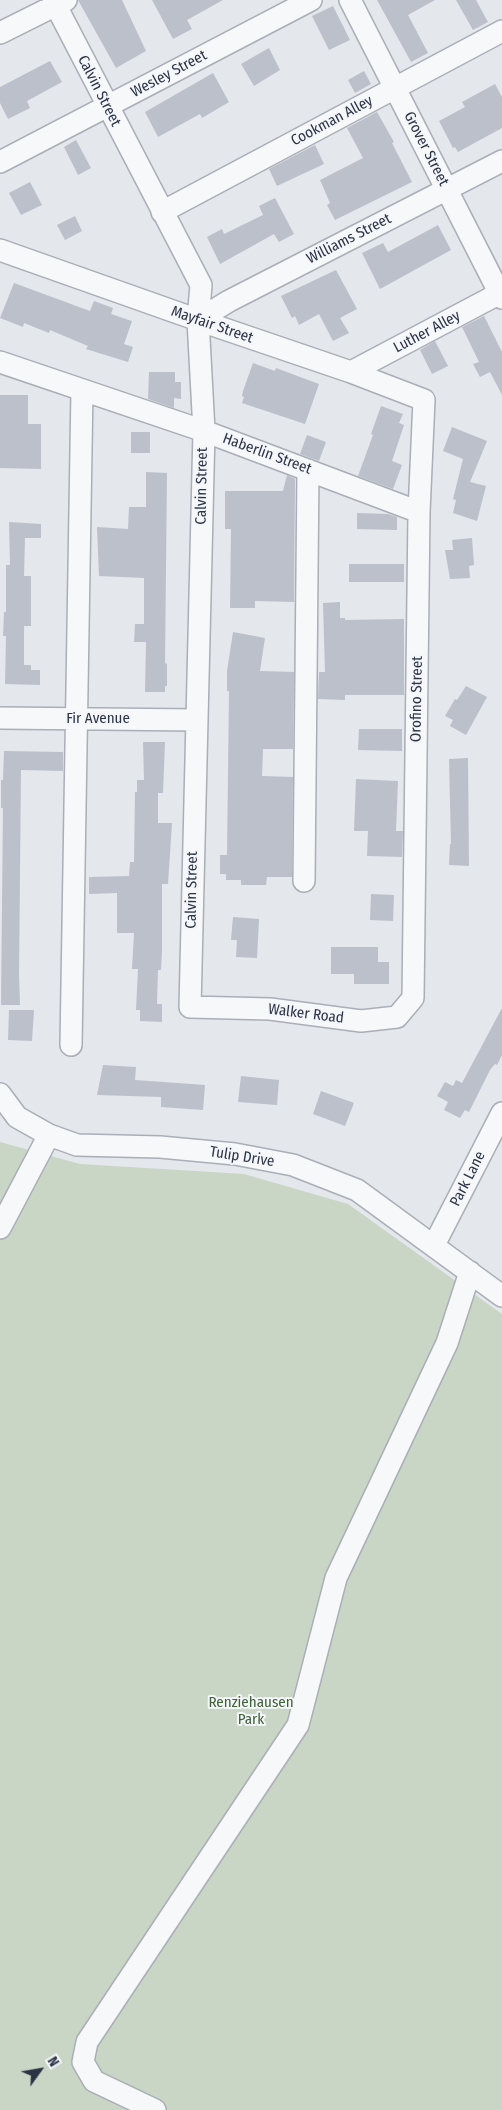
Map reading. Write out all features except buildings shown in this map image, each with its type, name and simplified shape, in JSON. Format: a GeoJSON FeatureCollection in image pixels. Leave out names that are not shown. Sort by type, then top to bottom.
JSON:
{"type":"FeatureCollection","features":[{"type":"Feature","properties":{"kind":"street","name":"Wesley Street"},"geometry":{"type":"LineString","coordinates":[[0,162],[311,0]]}},
{"type":"Feature","properties":{"kind":"street","name":"Grover Street"},"geometry":{"type":"LineString","coordinates":[[350,0],[501,294]]}},
{"type":"Feature","properties":{"kind":"street","name":"Calvin Street"},"geometry":{"type":"LineString","coordinates":[[58,2],[107,107],[201,285],[198,320],[204,431],[190,1007]]}},
{"type":"Feature","properties":{"kind":"street"},"geometry":{"type":"LineString","coordinates":[[0,33],[58,2]]}},
{"type":"Feature","properties":{"kind":"street","name":"Cookman Alley"},"geometry":{"type":"LineString","coordinates":[[162,212],[502,31]]}},
{"type":"Feature","properties":{"kind":"street","name":"Williams Street"},"geometry":{"type":"LineString","coordinates":[[198,320],[229,301],[502,161]]}},
{"type":"Feature","properties":{"kind":"street","name":"Mayfair Street"},"geometry":{"type":"LineString","coordinates":[[2,257],[198,320],[351,372],[424,400]]}},
{"type":"Feature","properties":{"kind":"street","name":"Luther Alley"},"geometry":{"type":"LineString","coordinates":[[351,372],[501,294]]}},
{"type":"Feature","properties":{"kind":"street","name":"Haberlin Street"},"geometry":{"type":"LineString","coordinates":[[0,362],[204,431],[419,512]]}},
{"type":"Feature","properties":{"kind":"street"},"geometry":{"type":"LineString","coordinates":[[71,1045],[82,390]]}},
{"type":"Feature","properties":{"kind":"street","name":"Orofino Street"},"geometry":{"type":"LineString","coordinates":[[413,998],[419,512],[424,400]]}},
{"type":"Feature","properties":{"kind":"street"},"geometry":{"type":"LineString","coordinates":[[304,881],[308,470]]}},
{"type":"Feature","properties":{"kind":"street","name":"Fir Avenue"},"geometry":{"type":"LineString","coordinates":[[0,718],[197,720]]}},
{"type":"Feature","properties":{"kind":"street","name":"Walker Road"},"geometry":{"type":"LineString","coordinates":[[190,1007],[270,1009],[361,1021],[397,1017],[413,998]]}},
{"type":"Feature","properties":{"kind":"street"},"geometry":{"type":"LineString","coordinates":[[0,1094],[17,1117],[49,1135],[0,1228]]}},
{"type":"Feature","properties":{"kind":"street","name":"Park Lane"},"geometry":{"type":"LineString","coordinates":[[434,1245],[502,1113]]}},
{"type":"Feature","properties":{"kind":"street","name":"Tulip Drive"},"geometry":{"type":"LineString","coordinates":[[49,1135],[77,1145],[160,1147],[235,1154],[293,1166],[357,1190],[502,1296]]}},
{"type":"Feature","properties":{"kind":"street"},"geometry":{"type":"LineString","coordinates":[[155,2110],[94,2081],[83,2062],[87,2042],[298,1725],[336,1578],[447,1343],[470,1272]]}},
{"type":"Feature","properties":{"kind":"green space","name":"Renziehausen Park"},"geometry":{"type":"Polygon","coordinates":[[[0,1142],[80,1164],[244,1174],[348,1204],[502,1314],[502,2110],[0,2110],[0,1142]]]}}]}
